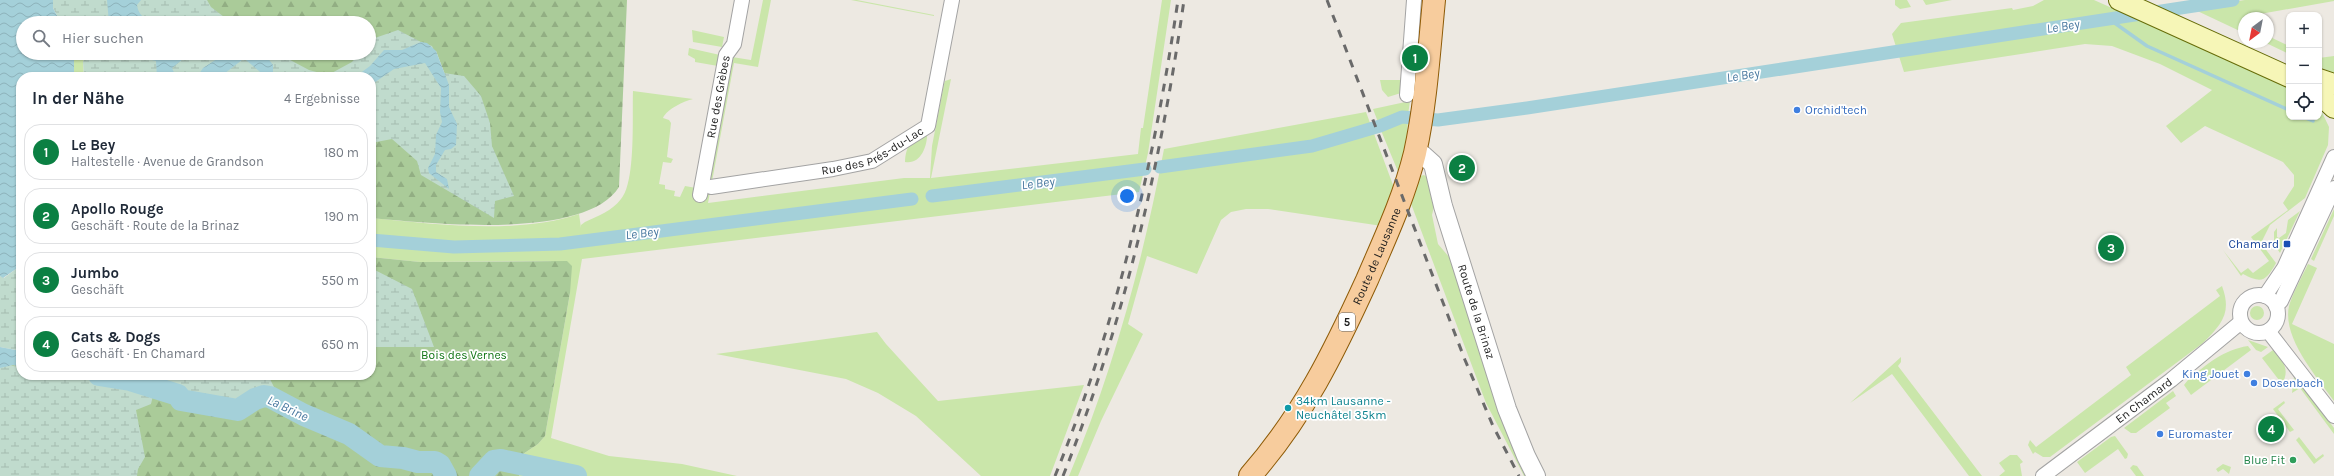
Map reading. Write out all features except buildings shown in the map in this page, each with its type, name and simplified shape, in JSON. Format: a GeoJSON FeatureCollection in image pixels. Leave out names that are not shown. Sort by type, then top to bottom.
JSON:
{"type":"FeatureCollection","features":[{"type":"Feature","properties":{"kind":"main road","name":"5"},"geometry":{"type":"LineString","coordinates":[[1416,144],[1415,96],[1434,0]]}},
{"type":"Feature","properties":{"kind":"main road"},"geometry":{"type":"LineString","coordinates":[[2119,0],[2179,21],[2286,65]]}},
{"type":"Feature","properties":{"kind":"main road"},"geometry":{"type":"LineString","coordinates":[[2147,0],[2179,21],[2286,75]]}},
{"type":"Feature","properties":{"kind":"main road"},"geometry":{"type":"LineString","coordinates":[[2322,80],[2334,84]]}},
{"type":"Feature","properties":{"kind":"main road"},"geometry":{"type":"LineString","coordinates":[[2322,97],[2334,108]]}},
{"type":"Feature","properties":{"kind":"main road","name":"Route de Lausanne"},"geometry":{"type":"LineString","coordinates":[[1250,476],[1271,451],[1301,410],[1330,358],[1392,225],[1403,197],[1416,144]]}},
{"type":"Feature","properties":{"kind":"street","name":"Rue des Grèbes"},"geometry":{"type":"LineString","coordinates":[[705,191],[726,58],[734,44],[742,0]]}},
{"type":"Feature","properties":{"kind":"street","name":"Rue des Prés-du-Lac"},"geometry":{"type":"LineString","coordinates":[[705,191],[872,161],[928,126],[952,0]]}},
{"type":"Feature","properties":{"kind":"street"},"geometry":{"type":"LineString","coordinates":[[1414,0],[1415,96]]}},
{"type":"Feature","properties":{"kind":"street","name":"Route de la Brinaz"},"geometry":{"type":"LineString","coordinates":[[1416,144],[1423,155],[1433,164],[1443,206],[1507,409],[1526,456],[1536,476]]}},
{"type":"Feature","properties":{"kind":"street"},"geometry":{"type":"LineString","coordinates":[[2265,296],[2284,268],[2334,157]]}},
{"type":"Feature","properties":{"kind":"street"},"geometry":{"type":"LineString","coordinates":[[2276,306],[2281,301],[2334,188]]}},
{"type":"Feature","properties":{"kind":"street"},"geometry":{"type":"LineString","coordinates":[[2252,296],[2265,296],[2276,306],[2277,320],[2268,331],[2253,332],[2241,322],[2240,310],[2242,304],[2252,296]]}},
{"type":"Feature","properties":{"kind":"street","name":"En Chamard"},"geometry":{"type":"LineString","coordinates":[[2043,476],[2171,380],[2241,322]]}},
{"type":"Feature","properties":{"kind":"street"},"geometry":{"type":"LineString","coordinates":[[2268,331],[2334,416]]}},
{"type":"Feature","properties":{"kind":"green space"},"geometry":{"type":"Polygon","coordinates":[[[53,0],[207,0],[211,7],[223,16],[57,16],[53,8],[53,0]]]}},
{"type":"Feature","properties":{"kind":"green space"},"geometry":{"type":"Polygon","coordinates":[[[141,0],[627,0],[619,187],[601,204],[574,215],[541,222],[504,225],[466,225],[376,218],[376,85],[449,85],[436,51],[371,72],[271,72],[267,60],[376,60],[376,16],[162,16],[141,0]]]}},
{"type":"Feature","properties":{"kind":"green space"},"geometry":{"type":"Polygon","coordinates":[[[763,0],[771,0],[758,67],[734,63],[708,203],[904,178],[930,178],[932,146],[944,84],[945,81],[951,79],[931,178],[1138,154],[1162,0],[1171,0],[1148,153],[1139,192],[582,259],[551,438],[609,456],[682,464],[737,476],[519,476],[523,454],[538,444],[545,436],[570,293],[551,261],[420,262],[376,258],[376,218],[449,225],[503,226],[555,220],[579,214],[581,228],[581,225],[585,222],[613,207],[626,191],[631,164],[633,91],[693,99],[672,109],[663,118],[669,120],[671,123],[667,157],[673,159],[671,163],[663,162],[659,184],[665,185],[665,189],[675,191],[674,196],[680,197],[685,186],[696,188],[732,57],[751,60],[763,0]]]}},
{"type":"Feature","properties":{"kind":"green space"},"geometry":{"type":"Polygon","coordinates":[[[851,0],[857,0],[934,16],[851,0]]]}},
{"type":"Feature","properties":{"kind":"green space"},"geometry":{"type":"Polygon","coordinates":[[[1895,0],[1907,0],[1911,7],[1900,9],[1895,5],[1895,0]]]}},
{"type":"Feature","properties":{"kind":"green space"},"geometry":{"type":"Polygon","coordinates":[[[1923,0],[1952,0],[1926,5],[1923,0]]]}},
{"type":"Feature","properties":{"kind":"green space"},"geometry":{"type":"Polygon","coordinates":[[[2044,0],[2094,0],[2286,86],[2286,120],[2322,120],[2322,112],[2329,127],[2328,145],[2305,198],[2270,225],[2261,243],[2276,263],[2266,277],[2259,280],[2243,274],[2241,276],[2223,250],[2241,273],[2248,268],[2253,273],[2269,261],[2251,237],[2288,210],[2283,203],[2294,186],[2294,175],[2283,162],[2205,126],[2181,143],[2166,126],[2212,90],[2160,64],[2112,46],[2085,44],[1904,72],[1892,34],[1901,23],[2012,8],[2013,10],[2033,6],[2044,0]]]}},
{"type":"Feature","properties":{"kind":"green space"},"geometry":{"type":"Polygon","coordinates":[[[2245,0],[2334,0],[2271,12],[2238,12],[2238,30],[2191,8],[2245,0]]]}},
{"type":"Feature","properties":{"kind":"green space"},"geometry":{"type":"Polygon","coordinates":[[[398,30],[432,46],[444,73],[464,76],[481,96],[490,123],[492,146],[514,196],[495,201],[494,218],[421,175],[417,161],[392,139],[376,142],[376,72],[334,72],[354,60],[376,60],[376,38],[398,30]]]}},
{"type":"Feature","properties":{"kind":"green space"},"geometry":{"type":"Polygon","coordinates":[[[692,30],[724,37],[722,47],[693,42],[692,30]]]}},
{"type":"Feature","properties":{"kind":"green space"},"geometry":{"type":"Polygon","coordinates":[[[2274,39],[2286,45],[2286,53],[2274,47],[2274,39]]]}},
{"type":"Feature","properties":{"kind":"green space"},"geometry":{"type":"Polygon","coordinates":[[[689,48],[720,55],[718,66],[695,62],[695,59],[688,55],[689,48]]]}},
{"type":"Feature","properties":{"kind":"green space"},"geometry":{"type":"Polygon","coordinates":[[[2334,56],[2334,73],[2322,68],[2322,58],[2334,56]]]}},
{"type":"Feature","properties":{"kind":"green space"},"geometry":{"type":"Polygon","coordinates":[[[74,60],[84,60],[84,72],[74,72],[74,60]]]}},
{"type":"Feature","properties":{"kind":"green space"},"geometry":{"type":"Polygon","coordinates":[[[84,60],[290,60],[309,70],[317,72],[84,72],[83,62],[84,60]]]}},
{"type":"Feature","properties":{"kind":"green space"},"geometry":{"type":"Polygon","coordinates":[[[1401,77],[1403,77],[1401,93],[1388,97],[1382,90],[1380,80],[1400,80],[1401,77]]]}},
{"type":"Feature","properties":{"kind":"green space"},"geometry":{"type":"Polygon","coordinates":[[[1410,101],[1408,115],[1392,116],[1378,122],[1373,109],[1410,101]]]}},
{"type":"Feature","properties":{"kind":"green space"},"geometry":{"type":"Polygon","coordinates":[[[1366,112],[1400,204],[1382,226],[1268,209],[1246,209],[1231,212],[1221,220],[1197,274],[1147,256],[1128,324],[1143,334],[1101,421],[1078,476],[1069,476],[1099,397],[1125,315],[1156,191],[1164,149],[1366,112]]]}},
{"type":"Feature","properties":{"kind":"green space"},"geometry":{"type":"Polygon","coordinates":[[[1400,119],[1408,120],[1406,147],[1399,174],[1380,128],[1400,119]]]}},
{"type":"Feature","properties":{"kind":"green space"},"geometry":{"type":"Polygon","coordinates":[[[927,132],[925,148],[922,153],[915,160],[905,162],[910,144],[927,132]]]}},
{"type":"Feature","properties":{"kind":"green space"},"geometry":{"type":"Polygon","coordinates":[[[1424,175],[1428,178],[1436,197],[1432,215],[1438,244],[1455,264],[1503,424],[1529,476],[1524,476],[1486,403],[1410,201],[1417,177],[1424,175]]]}},
{"type":"Feature","properties":{"kind":"green space"},"geometry":{"type":"Polygon","coordinates":[[[2334,209],[2334,216],[2314,261],[2311,259],[2334,209]]]}},
{"type":"Feature","properties":{"kind":"green space"},"geometry":{"type":"Polygon","coordinates":[[[2300,211],[2280,253],[2274,244],[2274,232],[2277,228],[2277,237],[2279,238],[2286,233],[2288,220],[2300,211]]]}},
{"type":"Feature","properties":{"kind":"green space","name":"Bois des Vernes"},"geometry":{"type":"Polygon","coordinates":[[[376,258],[420,262],[567,261],[572,266],[570,293],[545,436],[538,444],[523,454],[519,476],[137,476],[137,469],[0,476],[0,368],[16,366],[16,380],[376,380],[376,258]]]}},
{"type":"Feature","properties":{"kind":"green space"},"geometry":{"type":"Polygon","coordinates":[[[2308,264],[2317,268],[2292,324],[2334,344],[2334,401],[2302,356],[2291,331],[2288,318],[2289,306],[2308,264]]]}},
{"type":"Feature","properties":{"kind":"green space"},"geometry":{"type":"Polygon","coordinates":[[[16,269],[16,350],[0,347],[0,276],[4,278],[16,269]]]}},
{"type":"Feature","properties":{"kind":"green space"},"geometry":{"type":"Polygon","coordinates":[[[376,271],[412,289],[434,347],[376,347],[376,271]]]}},
{"type":"Feature","properties":{"kind":"green space"},"geometry":{"type":"Polygon","coordinates":[[[2222,286],[2226,304],[2223,318],[2220,324],[2203,343],[2050,457],[2043,457],[2035,452],[2033,454],[2028,445],[2030,440],[2036,447],[2131,375],[2126,367],[2220,296],[2216,290],[2222,286]]]}},
{"type":"Feature","properties":{"kind":"green space"},"geometry":{"type":"Polygon","coordinates":[[[2254,306],[2260,306],[2264,310],[2264,316],[2260,320],[2254,320],[2250,316],[2250,310],[2254,306]]]}},
{"type":"Feature","properties":{"kind":"green space"},"geometry":{"type":"Polygon","coordinates":[[[877,332],[886,344],[938,401],[1084,385],[1050,476],[981,476],[916,416],[878,393],[846,379],[716,354],[877,332]]]}},
{"type":"Feature","properties":{"kind":"green space"},"geometry":{"type":"Polygon","coordinates":[[[2248,340],[2268,347],[2261,352],[2256,350],[2248,340]]]}},
{"type":"Feature","properties":{"kind":"green space"},"geometry":{"type":"Polygon","coordinates":[[[2248,346],[2251,350],[2191,395],[2184,385],[2188,380],[2223,354],[2248,346]]]}},
{"type":"Feature","properties":{"kind":"green space"},"geometry":{"type":"Polygon","coordinates":[[[2273,350],[2285,366],[2286,374],[2282,384],[2262,358],[2273,350]]]}},
{"type":"Feature","properties":{"kind":"green space"},"geometry":{"type":"Polygon","coordinates":[[[1901,357],[1901,362],[1898,366],[1982,476],[1969,476],[1892,374],[1850,403],[1901,357]]]}},
{"type":"Feature","properties":{"kind":"green space"},"geometry":{"type":"Polygon","coordinates":[[[5,365],[16,366],[16,380],[270,380],[275,389],[270,397],[260,398],[241,409],[231,410],[200,402],[181,400],[178,395],[155,387],[151,404],[136,410],[145,457],[138,469],[137,476],[0,476],[0,368],[5,365]]]}},
{"type":"Feature","properties":{"kind":"green space"},"geometry":{"type":"Polygon","coordinates":[[[2294,377],[2296,377],[2334,428],[2334,434],[2300,388],[2292,393],[2294,377]]]}},
{"type":"Feature","properties":{"kind":"green space"},"geometry":{"type":"Polygon","coordinates":[[[2173,391],[2176,396],[2166,403],[2170,408],[2136,433],[2131,433],[2124,428],[2173,391]]]}},
{"type":"Feature","properties":{"kind":"green space"},"geometry":{"type":"Polygon","coordinates":[[[2284,401],[2285,403],[2278,409],[2294,430],[2290,432],[2273,409],[2284,401]]]}},
{"type":"Feature","properties":{"kind":"green space"},"geometry":{"type":"Polygon","coordinates":[[[2115,436],[2128,454],[2127,458],[2125,459],[2118,449],[2085,473],[2077,462],[2111,437],[2115,436]]]}},
{"type":"Feature","properties":{"kind":"green space"},"geometry":{"type":"Polygon","coordinates":[[[2299,437],[2316,459],[2323,454],[2324,456],[2314,464],[2296,440],[2299,437]]]}},
{"type":"Feature","properties":{"kind":"green space"},"geometry":{"type":"Polygon","coordinates":[[[2010,455],[2017,455],[2023,462],[2020,464],[2022,476],[1999,476],[2005,471],[1999,463],[2010,455]]]}},
{"type":"Feature","properties":{"kind":"green space"},"geometry":{"type":"Polygon","coordinates":[[[2223,464],[2231,467],[2229,474],[2223,469],[2218,472],[2216,469],[2223,464]]]}},
{"type":"Feature","properties":{"kind":"green space"},"geometry":{"type":"Polygon","coordinates":[[[2133,465],[2137,466],[2144,476],[2136,476],[2130,468],[2133,465]]]}},
{"type":"Feature","properties":{"kind":"water"},"geometry":{"type":"Polygon","coordinates":[[[0,0],[53,0],[53,8],[57,16],[16,16],[16,60],[74,60],[74,72],[16,72],[16,269],[3,278],[0,276],[0,0]]]}},
{"type":"Feature","properties":{"kind":"water"},"geometry":{"type":"Polygon","coordinates":[[[107,0],[141,0],[137,5],[143,16],[108,16],[107,0]]]}},
{"type":"Feature","properties":{"kind":"water"},"geometry":{"type":"Polygon","coordinates":[[[421,42],[427,43],[436,51],[449,85],[449,107],[457,124],[456,145],[451,149],[445,150],[436,165],[436,172],[447,179],[449,189],[429,173],[428,168],[435,154],[436,135],[442,122],[440,112],[441,88],[425,63],[394,69],[376,82],[376,72],[362,72],[370,66],[384,50],[402,50],[421,42]]]}},
{"type":"Feature","properties":{"kind":"water"},"geometry":{"type":"Polygon","coordinates":[[[152,60],[182,60],[172,68],[174,72],[157,72],[156,61],[152,60]]]}},
{"type":"Feature","properties":{"kind":"water"},"geometry":{"type":"Polygon","coordinates":[[[215,60],[242,60],[226,72],[200,72],[203,68],[215,60]]]}},
{"type":"Feature","properties":{"kind":"water"},"geometry":{"type":"Polygon","coordinates":[[[246,60],[269,60],[273,65],[273,72],[260,72],[246,60]]]}},
{"type":"Feature","properties":{"kind":"water"},"geometry":{"type":"Polygon","coordinates":[[[0,347],[16,350],[16,366],[0,368],[0,347]]]}},
{"type":"Feature","properties":{"kind":"waterway","name":"Le Bey"},"geometry":{"type":"LineString","coordinates":[[1160,167],[1312,146],[1380,126],[1402,117],[1438,120],[1527,108],[2233,0]]}},
{"type":"Feature","properties":{"kind":"waterway"},"geometry":{"type":"LineString","coordinates":[[2109,19],[2147,46],[2286,109]]}},
{"type":"Feature","properties":{"kind":"waterway","name":"Le Bey"},"geometry":{"type":"LineString","coordinates":[[932,196],[1145,169]]}},
{"type":"Feature","properties":{"kind":"waterway","name":"Le Bey"},"geometry":{"type":"LineString","coordinates":[[376,240],[454,247],[560,244],[912,199]]}},
{"type":"Feature","properties":{"kind":"waterway","name":"La Brine"},"geometry":{"type":"LineString","coordinates":[[130,380],[178,395],[181,400],[238,410],[255,399],[264,396],[270,397],[304,415],[349,434],[380,456],[403,458],[418,462],[435,462],[440,465],[446,476]]}},
{"type":"Feature","properties":{"kind":"waterway","name":"La Brine"},"geometry":{"type":"LineString","coordinates":[[480,476],[494,461],[501,460],[576,476]]}},
{"type":"Feature","properties":{"kind":"railway"},"geometry":{"type":"LineString","coordinates":[[1055,476],[1097,360],[1131,242],[1157,122],[1178,0]]}},
{"type":"Feature","properties":{"kind":"railway"},"geometry":{"type":"LineString","coordinates":[[1063,476],[1085,418],[1104,360],[1138,242],[1164,122],[1184,0]]}},
{"type":"Feature","properties":{"kind":"railway"},"geometry":{"type":"LineString","coordinates":[[1327,0],[1465,360],[1493,426],[1519,476]]}},
{"type":"Feature","properties":{"kind":"place","name":"Le Bey"},"geometry":{"type":"Point","coordinates":[1415,58]}},
{"type":"Feature","properties":{"kind":"place","name":"Orchid'tech"},"geometry":{"type":"Point","coordinates":[1797,110]}},
{"type":"Feature","properties":{"kind":"place","name":"Apollo Rouge"},"geometry":{"type":"Point","coordinates":[1462,168]}},
{"type":"Feature","properties":{"kind":"place","name":"Chamard"},"geometry":{"type":"Point","coordinates":[2287,244]}},
{"type":"Feature","properties":{"kind":"place","name":"Jumbo"},"geometry":{"type":"Point","coordinates":[2111,248]}},
{"type":"Feature","properties":{"kind":"place","name":"King Jouet"},"geometry":{"type":"Point","coordinates":[2247,374]}},
{"type":"Feature","properties":{"kind":"place","name":"Dosenbach"},"geometry":{"type":"Point","coordinates":[2254,383]}},
{"type":"Feature","properties":{"kind":"place","name":"34km Lausanne - Neuchâtel 35km"},"geometry":{"type":"Point","coordinates":[1288,408]}},
{"type":"Feature","properties":{"kind":"place","name":"Cats & Dogs"},"geometry":{"type":"Point","coordinates":[2271,429]}},
{"type":"Feature","properties":{"kind":"place","name":"Euromaster"},"geometry":{"type":"Point","coordinates":[2160,434]}},
{"type":"Feature","properties":{"kind":"place","name":"Blue Fit"},"geometry":{"type":"Point","coordinates":[2293,460]}}]}
